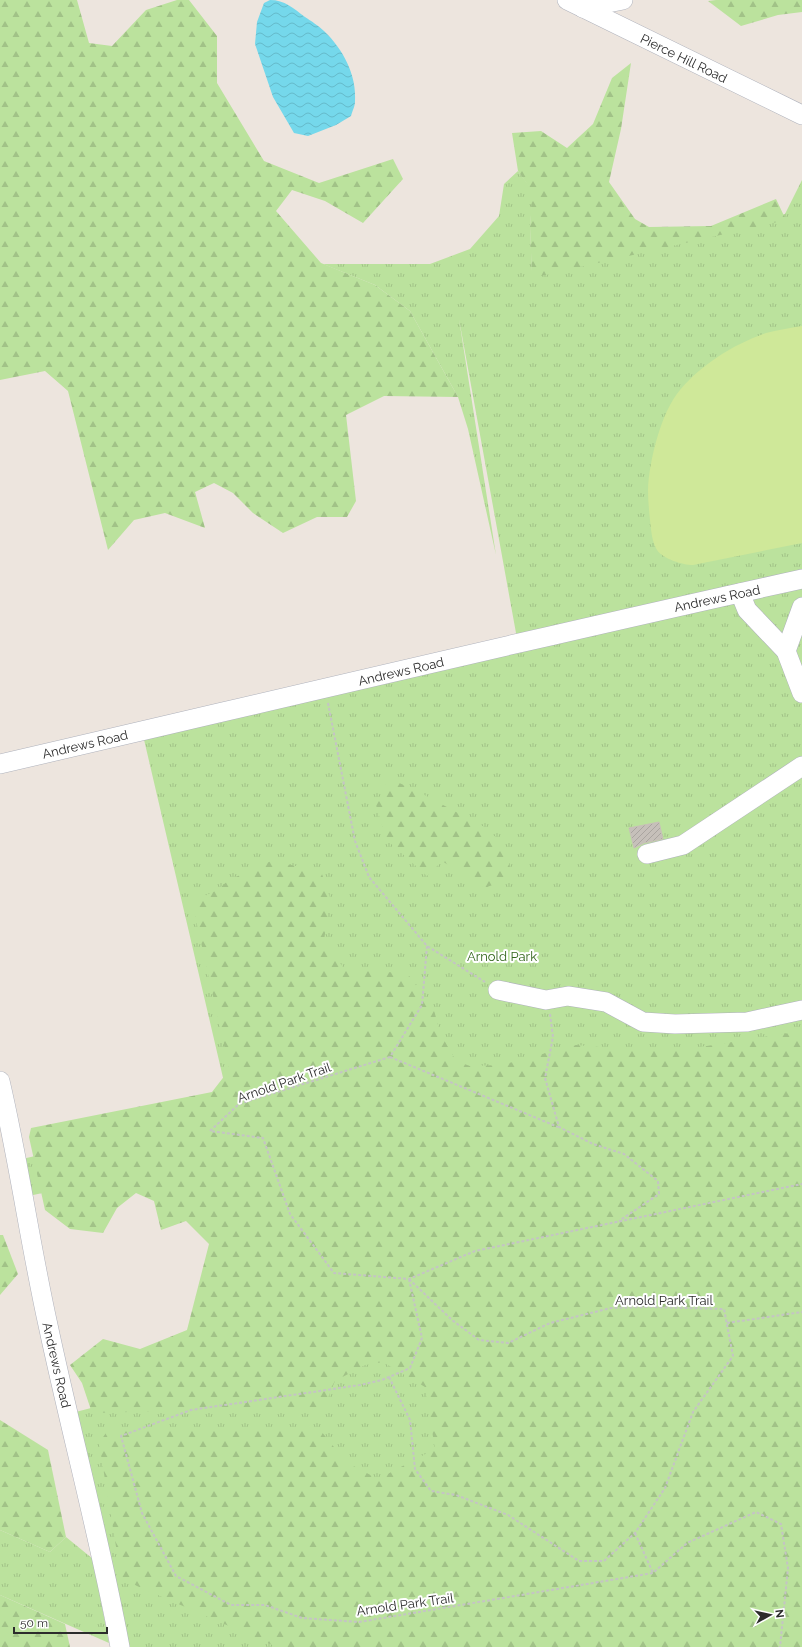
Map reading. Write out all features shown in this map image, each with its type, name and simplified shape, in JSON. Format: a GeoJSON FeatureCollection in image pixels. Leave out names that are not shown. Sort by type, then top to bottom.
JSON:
{"type":"FeatureCollection","features":[{"type":"Feature","properties":{"kind":"street"},"geometry":{"type":"LineString","coordinates":[[575,4],[623,0]]}},
{"type":"Feature","properties":{"kind":"street","name":"Pierce Hill Road"},"geometry":{"type":"LineString","coordinates":[[575,4],[802,115]]}},
{"type":"Feature","properties":{"kind":"street","name":"Andrews Road"},"geometry":{"type":"LineString","coordinates":[[0,764],[657,611],[802,580]]}},
{"type":"Feature","properties":{"kind":"street"},"geometry":{"type":"LineString","coordinates":[[740,593],[747,610],[786,651],[802,693]]}},
{"type":"Feature","properties":{"kind":"street"},"geometry":{"type":"LineString","coordinates":[[786,651],[802,608]]}},
{"type":"Feature","properties":{"kind":"street"},"geometry":{"type":"LineString","coordinates":[[647,854],[683,845],[802,766]]}},
{"type":"Feature","properties":{"kind":"street"},"geometry":{"type":"LineString","coordinates":[[498,990],[546,1000],[568,996],[606,1002],[643,1022],[667,1024],[746,1022],[802,1010]]}},
{"type":"Feature","properties":{"kind":"street","name":"Andrews Road"},"geometry":{"type":"LineString","coordinates":[[0,1082],[9,1119],[47,1323],[110,1592],[120,1647]]}},
{"type":"Feature","properties":{"kind":"path"},"geometry":{"type":"LineString","coordinates":[[325,689],[355,841],[369,877],[428,946],[498,990]]}},
{"type":"Feature","properties":{"kind":"path"},"geometry":{"type":"LineString","coordinates":[[428,946],[422,1005],[390,1057],[559,1127]]}},
{"type":"Feature","properties":{"kind":"path"},"geometry":{"type":"LineString","coordinates":[[546,1000],[550,1012],[553,1037],[545,1078],[559,1127]]}},
{"type":"Feature","properties":{"kind":"path","name":"Arnold Park Trail"},"geometry":{"type":"LineString","coordinates":[[390,1057],[239,1104],[210,1131],[263,1138],[290,1214],[334,1272],[409,1279],[474,1251],[802,1184]]}},
{"type":"Feature","properties":{"kind":"path","name":"Arnold Park Trail"},"geometry":{"type":"LineString","coordinates":[[559,1127],[593,1144],[624,1154],[658,1181],[659,1194],[617,1222]]}},
{"type":"Feature","properties":{"kind":"path","name":"Arnold Park Trail"},"geometry":{"type":"LineString","coordinates":[[390,1377],[410,1420],[415,1469],[431,1491],[456,1495],[508,1515],[579,1561],[604,1561],[635,1533],[665,1488],[693,1412],[733,1356],[724,1309],[648,1307],[611,1308],[550,1322],[508,1343],[479,1340],[452,1320],[409,1279]]}},
{"type":"Feature","properties":{"kind":"path","name":"Arnold Park Trail"},"geometry":{"type":"LineString","coordinates":[[409,1279],[422,1338],[410,1368],[382,1380],[353,1387],[191,1410],[122,1436],[142,1513],[176,1576],[231,1604],[266,1605],[302,1618],[359,1622],[653,1573]]}},
{"type":"Feature","properties":{"kind":"path"},"geometry":{"type":"LineString","coordinates":[[726,1323],[802,1312]]}},
{"type":"Feature","properties":{"kind":"path"},"geometry":{"type":"LineString","coordinates":[[635,1533],[653,1573],[688,1543],[756,1512],[781,1524],[788,1568],[780,1647]]}},
{"type":"Feature","properties":{"kind":"green space"},"geometry":{"type":"Polygon","coordinates":[[[0,0],[77,0],[89,43],[112,46],[146,10],[177,0],[189,0],[217,36],[217,83],[264,161],[319,183],[393,159],[403,179],[363,223],[325,201],[292,190],[276,211],[321,263],[375,285],[410,311],[458,397],[384,396],[346,415],[356,501],[347,517],[317,517],[283,533],[253,513],[233,493],[214,483],[195,492],[205,528],[165,513],[134,520],[108,550],[68,391],[45,371],[0,380],[0,0]]]}},
{"type":"Feature","properties":{"kind":"green space"},"geometry":{"type":"Polygon","coordinates":[[[802,0],[802,12],[778,15],[741,26],[708,1],[802,0]]]}},
{"type":"Feature","properties":{"kind":"green space"},"geometry":{"type":"Polygon","coordinates":[[[631,63],[621,129],[609,182],[635,219],[649,227],[711,226],[776,199],[786,220],[532,278],[530,227],[532,191],[518,171],[512,133],[541,131],[567,148],[593,124],[612,78],[631,63]]]}},
{"type":"Feature","properties":{"kind":"green space","name":"Arnold Park"},"geometry":{"type":"Polygon","coordinates":[[[518,171],[533,191],[530,227],[532,271],[785,214],[802,180],[802,1647],[120,1647],[68,1414],[290,1356],[241,1150],[24,1197],[13,1161],[231,1112],[142,731],[518,644],[459,319],[496,555],[468,429],[458,397],[410,311],[375,285],[323,264],[430,264],[470,249],[499,216],[504,184],[518,171]]]}},
{"type":"Feature","properties":{"kind":"green space"},"geometry":{"type":"Polygon","coordinates":[[[802,326],[802,543],[693,565],[679,563],[668,559],[655,547],[651,532],[648,490],[651,465],[657,437],[673,399],[680,390],[708,363],[731,349],[766,333],[802,326]]]}},
{"type":"Feature","properties":{"kind":"green space"},"geometry":{"type":"Polygon","coordinates":[[[388,778],[415,790],[488,829],[509,852],[510,879],[484,888],[442,861],[427,876],[386,839],[376,805],[388,778]]]}},
{"type":"Feature","properties":{"kind":"green space"},"geometry":{"type":"Polygon","coordinates":[[[271,861],[321,871],[330,898],[324,941],[345,970],[407,973],[434,1010],[440,1033],[456,1061],[470,1066],[501,1065],[576,1045],[599,1047],[694,1048],[802,1031],[802,1647],[277,1647],[137,1586],[121,1577],[99,1443],[108,1430],[321,1431],[346,1462],[378,1479],[435,1449],[425,1387],[383,1362],[365,1365],[335,1381],[324,1407],[92,1413],[82,1383],[70,1365],[103,1339],[140,1349],[187,1330],[209,1244],[186,1221],[161,1230],[154,1201],[136,1193],[117,1208],[103,1233],[70,1229],[45,1210],[29,1137],[31,1128],[212,1092],[229,1070],[192,902],[217,890],[229,880],[271,861]]]}},
{"type":"Feature","properties":{"kind":"green space"},"geometry":{"type":"Polygon","coordinates":[[[0,1235],[3,1235],[18,1274],[0,1295],[0,1235]]]}},
{"type":"Feature","properties":{"kind":"green space"},"geometry":{"type":"Polygon","coordinates":[[[0,1420],[48,1450],[66,1537],[50,1552],[0,1530],[0,1420]]]}},
{"type":"Feature","properties":{"kind":"green space"},"geometry":{"type":"Polygon","coordinates":[[[0,1530],[50,1552],[66,1537],[93,1559],[109,1643],[0,1595],[0,1530]]]}},
{"type":"Feature","properties":{"kind":"green space"},"geometry":{"type":"Polygon","coordinates":[[[0,1595],[65,1624],[70,1647],[0,1647],[0,1595]]]}},
{"type":"Feature","properties":{"kind":"water"},"geometry":{"type":"Polygon","coordinates":[[[270,0],[285,3],[322,29],[343,54],[354,82],[355,102],[351,116],[336,125],[308,136],[294,133],[273,97],[255,44],[257,22],[264,3],[270,0]]]}},
{"type":"Feature","properties":{"kind":"building"},"geometry":{"type":"Polygon","coordinates":[[[659,822],[663,839],[644,843],[634,848],[629,828],[659,822]]]}}]}
